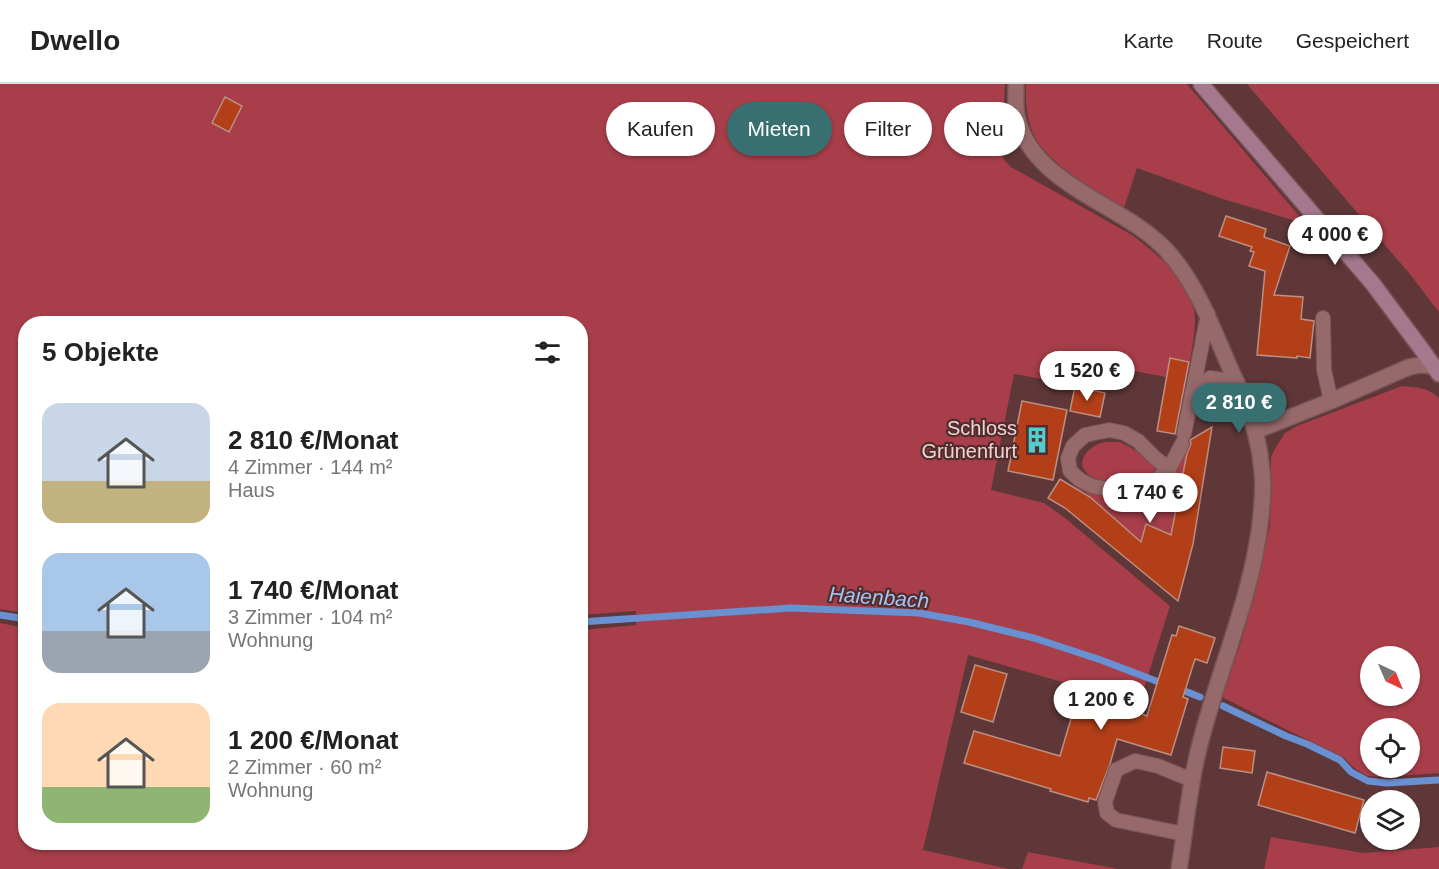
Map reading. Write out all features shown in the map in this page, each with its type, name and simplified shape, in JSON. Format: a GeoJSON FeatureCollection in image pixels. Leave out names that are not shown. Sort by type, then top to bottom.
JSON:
{"type":"FeatureCollection","features":[{"type":"Feature","properties":{"kind":"street"},"geometry":{"type":"LineString","coordinates":[[1016,84],[1017,115],[1029,145],[1038,156],[1065,181],[1157,240],[1186,275],[1208,314],[1243,396],[1255,431],[1263,473],[1256,550],[1200,744],[1192,780],[1179,869]]}},
{"type":"Feature","properties":{"kind":"street"},"geometry":{"type":"LineString","coordinates":[[1201,84],[1373,284],[1437,368]]}},
{"type":"Feature","properties":{"kind":"street"},"geometry":{"type":"LineString","coordinates":[[1255,431],[1409,367],[1420,365],[1437,368]]}},
{"type":"Feature","properties":{"kind":"lane"},"geometry":{"type":"LineString","coordinates":[[1169,469],[1154,458],[1138,441],[1125,433],[1109,430],[1085,435],[1073,446],[1068,458],[1070,471],[1080,480],[1092,486],[1122,492],[1137,490],[1169,469],[1183,439],[1208,314]]}},
{"type":"Feature","properties":{"kind":"lane"},"geometry":{"type":"LineString","coordinates":[[1323,318],[1324,370],[1331,401]]}},
{"type":"Feature","properties":{"kind":"lane"},"geometry":{"type":"LineString","coordinates":[[1192,393],[1210,378],[1224,380],[1243,396]]}},
{"type":"Feature","properties":{"kind":"lane"},"geometry":{"type":"LineString","coordinates":[[1184,834],[1116,820],[1107,813],[1105,802],[1116,770],[1135,761],[1158,766],[1192,780]]}},
{"type":"Feature","properties":{"kind":"shaded area"},"geometry":{"type":"Polygon","coordinates":[[[0,84],[1005,84],[1004,102],[944,102],[944,156],[1002,156],[1011,167],[1132,235],[1173,271],[1189,294],[1193,306],[1195,324],[1190,362],[1170,358],[1166,377],[1113,367],[1108,391],[1014,374],[991,490],[1044,503],[1170,606],[1139,704],[968,655],[923,850],[1009,869],[0,869],[0,623],[18,627],[18,850],[588,850],[588,629],[636,625],[636,611],[588,614],[588,316],[18,316],[18,612],[0,609],[0,84]]]}},
{"type":"Feature","properties":{"kind":"shaded area"},"geometry":{"type":"Polygon","coordinates":[[[1026,84],[1187,84],[1306,224],[1223,199],[1137,168],[1124,208],[1064,168],[1036,139],[1026,105],[1026,84]]]}},
{"type":"Feature","properties":{"kind":"shaded area"},"geometry":{"type":"Polygon","coordinates":[[[1247,84],[1439,84],[1439,312],[1409,273],[1247,84]]]}},
{"type":"Feature","properties":{"kind":"shaded area"},"geometry":{"type":"Polygon","coordinates":[[[1402,386],[1427,390],[1439,398],[1439,773],[1420,774],[1420,718],[1360,718],[1360,772],[1343,757],[1222,697],[1242,639],[1270,525],[1271,457],[1285,433],[1297,426],[1402,386]]]}},
{"type":"Feature","properties":{"kind":"shaded area"},"geometry":{"type":"Polygon","coordinates":[[[1103,442],[1120,442],[1141,453],[1157,467],[1141,480],[1124,483],[1097,479],[1085,471],[1082,462],[1089,450],[1103,442]]]}},
{"type":"Feature","properties":{"kind":"shaded area"},"geometry":{"type":"Polygon","coordinates":[[[1189,445],[1171,535],[1147,524],[1141,542],[1085,492],[1075,488],[1121,498],[1174,470],[1189,445]]]}},
{"type":"Feature","properties":{"kind":"shaded area"},"geometry":{"type":"Polygon","coordinates":[[[1271,837],[1363,853],[1439,847],[1439,869],[1264,869],[1271,837]]]}},
{"type":"Feature","properties":{"kind":"shaded area"},"geometry":{"type":"Polygon","coordinates":[[[1028,852],[1118,869],[1022,869],[1028,852]]]}},
{"type":"Feature","properties":{"kind":"building"},"geometry":{"type":"Polygon","coordinates":[[[225,97],[242,106],[229,132],[212,123],[225,97]]]}},
{"type":"Feature","properties":{"kind":"building"},"geometry":{"type":"Polygon","coordinates":[[[1226,216],[1266,229],[1264,237],[1290,246],[1274,295],[1303,297],[1301,319],[1314,321],[1310,358],[1257,355],[1265,271],[1249,266],[1254,252],[1250,251],[1252,247],[1219,236],[1226,216]]]}},
{"type":"Feature","properties":{"kind":"building"},"geometry":{"type":"Polygon","coordinates":[[[1170,358],[1189,362],[1175,434],[1157,431],[1170,358]]]}},
{"type":"Feature","properties":{"kind":"building"},"geometry":{"type":"Polygon","coordinates":[[[1075,386],[1105,393],[1100,417],[1070,411],[1075,386]]]}},
{"type":"Feature","properties":{"kind":"building","name":"Schloss Grünenfurt"},"geometry":{"type":"Polygon","coordinates":[[[1022,401],[1067,410],[1053,480],[1008,471],[1022,401]]]}},
{"type":"Feature","properties":{"kind":"building"},"geometry":{"type":"Polygon","coordinates":[[[1212,427],[1193,544],[1178,601],[1065,508],[1048,498],[1060,479],[1090,497],[1141,542],[1146,524],[1171,535],[1190,440],[1212,427]]]}},
{"type":"Feature","properties":{"kind":"building"},"geometry":{"type":"Polygon","coordinates":[[[1179,626],[1215,638],[1207,663],[1195,659],[1183,697],[1188,699],[1171,755],[1117,739],[1096,800],[1089,798],[1088,802],[964,763],[974,731],[1060,756],[1078,695],[1147,716],[1172,635],[1176,636],[1179,626]]]}},
{"type":"Feature","properties":{"kind":"building"},"geometry":{"type":"Polygon","coordinates":[[[975,665],[1007,674],[993,722],[961,712],[975,665]]]}},
{"type":"Feature","properties":{"kind":"building"},"geometry":{"type":"Polygon","coordinates":[[[1223,747],[1255,751],[1252,773],[1220,768],[1223,747]]]}},
{"type":"Feature","properties":{"kind":"building"},"geometry":{"type":"Polygon","coordinates":[[[1267,772],[1360,799],[1360,815],[1355,833],[1258,805],[1267,772]]]}},
{"type":"Feature","properties":{"kind":"waterway","name":"Haienbach"},"geometry":{"type":"LineString","coordinates":[[588,621],[791,608],[919,613],[969,622],[1034,638],[1164,684]]}},
{"type":"Feature","properties":{"kind":"waterway","name":"Haienbach"},"geometry":{"type":"LineString","coordinates":[[0,615],[18,618]]}},
{"type":"Feature","properties":{"kind":"waterway","name":"Haienbach"},"geometry":{"type":"LineString","coordinates":[[1177,688],[1200,697]]}},
{"type":"Feature","properties":{"kind":"waterway","name":"Haienbach"},"geometry":{"type":"LineString","coordinates":[[1223,706],[1340,760],[1351,772],[1368,781],[1387,783],[1439,780]]}},
{"type":"Feature","properties":{"kind":"place","name":"Schloss Grünenfurt"},"geometry":{"type":"Point","coordinates":[1037,440]}}]}
